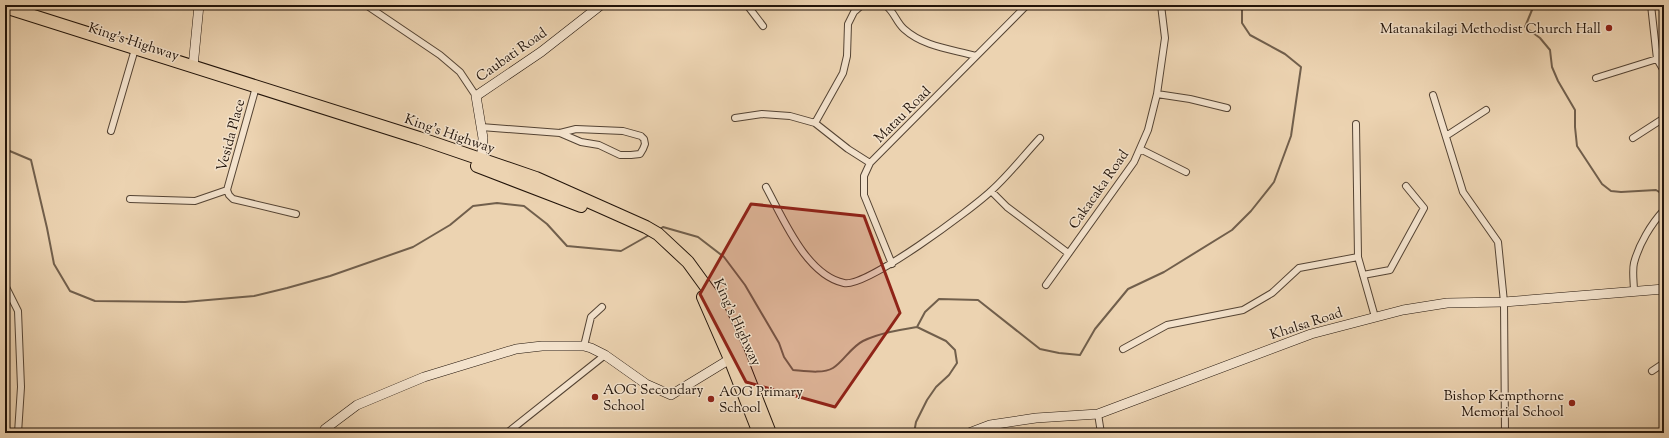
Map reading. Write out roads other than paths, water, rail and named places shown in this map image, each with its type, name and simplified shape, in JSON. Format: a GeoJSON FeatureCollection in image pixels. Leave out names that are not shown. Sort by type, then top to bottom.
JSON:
{"type":"FeatureCollection","features":[{"type":"Feature","properties":{"kind":"highway","name":"King's Highway"},"geometry":{"type":"LineString","coordinates":[[5,7],[133,53],[194,67],[254,90]]}},
{"type":"Feature","properties":{"kind":"highway","name":"King's Highway"},"geometry":{"type":"LineString","coordinates":[[5,16],[419,138],[481,164],[536,178],[643,229],[655,237],[695,284],[735,356],[770,433]]}},
{"type":"Feature","properties":{"kind":"highway","name":"King's Highway"},"geometry":{"type":"LineString","coordinates":[[735,356],[759,433]]}},
{"type":"Feature","properties":{"kind":"street"},"geometry":{"type":"LineString","coordinates":[[194,67],[199,5]]}},
{"type":"Feature","properties":{"kind":"street"},"geometry":{"type":"LineString","coordinates":[[366,5],[440,55],[460,72],[476,96]]}},
{"type":"Feature","properties":{"kind":"street","name":"Caubati Road"},"geometry":{"type":"LineString","coordinates":[[481,164],[483,138],[476,96],[541,52],[601,5]]}},
{"type":"Feature","properties":{"kind":"street"},"geometry":{"type":"LineString","coordinates":[[747,5],[763,26]]}},
{"type":"Feature","properties":{"kind":"street"},"geometry":{"type":"LineString","coordinates":[[815,123],[843,73],[847,56],[848,24],[854,12],[862,5]]}},
{"type":"Feature","properties":{"kind":"street"},"geometry":{"type":"LineString","coordinates":[[885,5],[890,9],[903,29],[926,44],[976,56]]}},
{"type":"Feature","properties":{"kind":"street","name":"Matau Road"},"geometry":{"type":"LineString","coordinates":[[892,264],[864,195],[864,176],[870,163],[1028,5]]}},
{"type":"Feature","properties":{"kind":"street","name":"Cakacaka Road"},"geometry":{"type":"LineString","coordinates":[[1046,284],[1134,162],[1148,130],[1157,94],[1165,38],[1161,5]]}},
{"type":"Feature","properties":{"kind":"street"},"geometry":{"type":"LineString","coordinates":[[1651,5],[1657,59],[1664,72]]}},
{"type":"Feature","properties":{"kind":"street"},"geometry":{"type":"LineString","coordinates":[[111,131],[133,53]]}},
{"type":"Feature","properties":{"kind":"street"},"geometry":{"type":"LineString","coordinates":[[1596,78],[1657,59]]}},
{"type":"Feature","properties":{"kind":"street","name":"Vesida Place"},"geometry":{"type":"LineString","coordinates":[[254,90],[227,190],[233,199],[296,214]]}},
{"type":"Feature","properties":{"kind":"street"},"geometry":{"type":"LineString","coordinates":[[1157,94],[1190,99],[1227,108]]}},
{"type":"Feature","properties":{"kind":"street"},"geometry":{"type":"LineString","coordinates":[[1433,96],[1463,192],[1498,242],[1504,302],[1505,433]]}},
{"type":"Feature","properties":{"kind":"street"},"geometry":{"type":"LineString","coordinates":[[1446,136],[1486,110]]}},
{"type":"Feature","properties":{"kind":"street"},"geometry":{"type":"LineString","coordinates":[[735,118],[762,114],[790,116],[815,123],[848,149],[870,163]]}},
{"type":"Feature","properties":{"kind":"street"},"geometry":{"type":"LineString","coordinates":[[1633,138],[1664,118]]}},
{"type":"Feature","properties":{"kind":"street"},"geometry":{"type":"LineString","coordinates":[[1356,124],[1358,257],[1375,317]]}},
{"type":"Feature","properties":{"kind":"street"},"geometry":{"type":"LineString","coordinates":[[481,127],[560,133],[576,129],[623,131],[641,136],[644,139],[645,144],[644,149],[640,154],[620,155],[599,145],[581,142],[560,133]]}},
{"type":"Feature","properties":{"kind":"street"},"geometry":{"type":"LineString","coordinates":[[766,187],[798,247],[814,266],[829,277],[844,284],[854,283],[892,264],[991,192],[1040,138]]}},
{"type":"Feature","properties":{"kind":"street"},"geometry":{"type":"LineString","coordinates":[[1140,149],[1186,172]]}},
{"type":"Feature","properties":{"kind":"street"},"geometry":{"type":"LineString","coordinates":[[1363,275],[1390,270],[1424,208],[1406,186]]}},
{"type":"Feature","properties":{"kind":"street","name":"Vesida Place"},"geometry":{"type":"LineString","coordinates":[[130,199],[195,201],[227,190]]}},
{"type":"Feature","properties":{"kind":"street"},"geometry":{"type":"LineString","coordinates":[[991,192],[1008,207],[1068,252]]}},
{"type":"Feature","properties":{"kind":"street"},"geometry":{"type":"LineString","coordinates":[[1634,292],[1634,264],[1644,239],[1655,220],[1664,210]]}},
{"type":"Feature","properties":{"kind":"street"},"geometry":{"type":"LineString","coordinates":[[1123,349],[1167,325],[1244,310],[1272,293],[1299,268],[1358,257]]}},
{"type":"Feature","properties":{"kind":"street"},"geometry":{"type":"LineString","coordinates":[[5,285],[18,311],[21,387],[18,433]]}},
{"type":"Feature","properties":{"kind":"street","name":"Khalsa Road"},"geometry":{"type":"LineString","coordinates":[[969,433],[990,425],[1036,418],[1098,414],[1311,334],[1403,310],[1447,303],[1504,302],[1664,289]]}},
{"type":"Feature","properties":{"kind":"street"},"geometry":{"type":"LineString","coordinates":[[584,346],[591,317],[602,307]]}},
{"type":"Feature","properties":{"kind":"street"},"geometry":{"type":"LineString","coordinates":[[323,433],[357,405],[444,370],[516,349],[547,345],[584,346],[605,355],[646,384],[671,395],[735,356]]}},
{"type":"Feature","properties":{"kind":"street"},"geometry":{"type":"LineString","coordinates":[[507,433],[605,355]]}},
{"type":"Feature","properties":{"kind":"street"},"geometry":{"type":"LineString","coordinates":[[1652,371],[1664,363]]}},
{"type":"Feature","properties":{"kind":"street"},"geometry":{"type":"LineString","coordinates":[[1098,414],[1101,433]]}},
{"type":"Feature","properties":{"kind":"waterway"},"geometry":{"type":"LineString","coordinates":[[660,229],[663,227],[698,237],[724,257],[745,285],[779,343],[784,357],[793,370],[819,372],[829,370],[840,362],[855,347],[869,338],[917,327],[925,312],[939,299],[978,300],[1040,349],[1080,355],[1095,329],[1128,289],[1164,272],[1232,230],[1251,211],[1274,182],[1291,136],[1301,67],[1285,54],[1250,35],[1242,23],[1242,5]]}},
{"type":"Feature","properties":{"kind":"waterway"},"geometry":{"type":"LineString","coordinates":[[1534,5],[1525,27],[1540,38],[1550,50],[1552,67],[1558,81],[1575,110],[1577,146],[1602,184],[1611,191],[1621,192],[1656,190],[1664,195]]}},
{"type":"Feature","properties":{"kind":"waterway"},"geometry":{"type":"LineString","coordinates":[[5,149],[31,160],[54,264],[70,291],[95,301],[185,302],[254,296],[287,288],[330,276],[413,247],[450,225],[473,206],[497,203],[524,206],[547,224],[567,246],[621,251],[651,234]]}},
{"type":"Feature","properties":{"kind":"waterway"},"geometry":{"type":"LineString","coordinates":[[914,433],[916,422],[927,400],[936,387],[949,375],[957,363],[955,350],[946,341],[917,327]]}},
{"type":"Feature","properties":{"kind":"place","name":"Matanakilagi Methodist Church Hall"},"geometry":{"type":"Point","coordinates":[1609,28]}},
{"type":"Feature","properties":{"kind":"place","name":"AOG Secondary School"},"geometry":{"type":"Point","coordinates":[595,397]}},
{"type":"Feature","properties":{"kind":"place","name":"AOG Primary School"},"geometry":{"type":"Point","coordinates":[711,399]}},
{"type":"Feature","properties":{"kind":"place","name":"Bishop Kempthorne Memorial School"},"geometry":{"type":"Point","coordinates":[1572,403]}}]}
